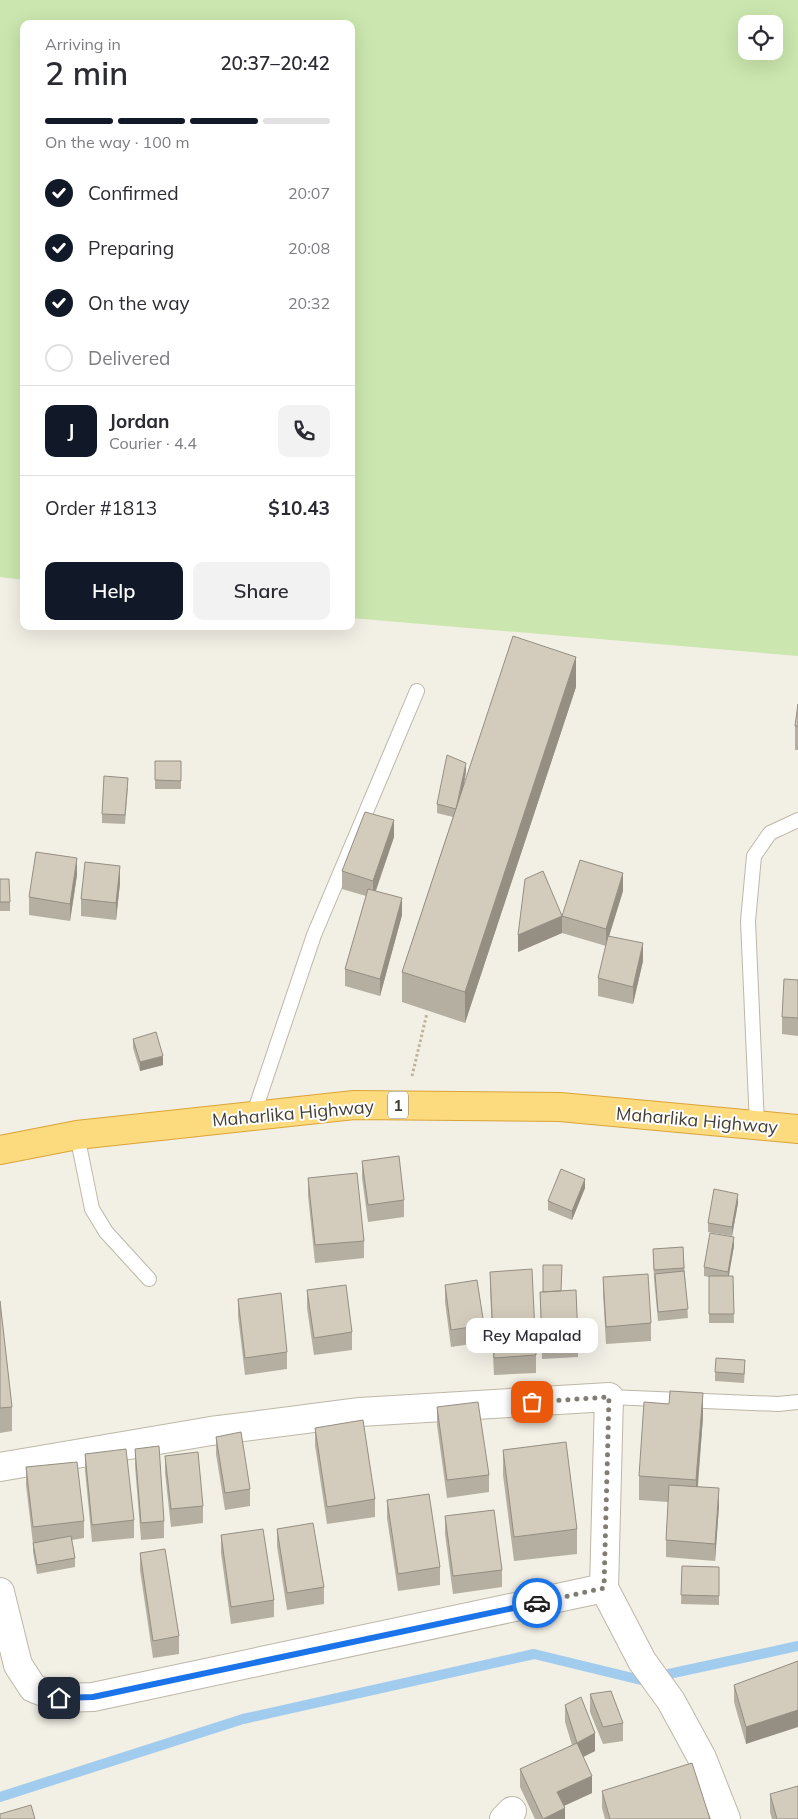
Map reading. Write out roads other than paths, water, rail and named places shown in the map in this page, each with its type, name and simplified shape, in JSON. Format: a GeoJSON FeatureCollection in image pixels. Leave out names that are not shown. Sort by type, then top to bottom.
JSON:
{"type":"FeatureCollection","features":[{"type":"Feature","properties":{"kind":"highway","name":"Maharlika Highway"},"geometry":{"type":"LineString","coordinates":[[0,1150],[77,1135],[354,1105],[560,1108],[798,1129]]}},
{"type":"Feature","properties":{"kind":"street"},"geometry":{"type":"LineString","coordinates":[[0,1467],[211,1431],[360,1412],[609,1397],[604,1588],[642,1661],[671,1701],[702,1758],[726,1819]]}},
{"type":"Feature","properties":{"kind":"street"},"geometry":{"type":"LineString","coordinates":[[0,1592],[18,1665],[23,1673],[33,1688],[59,1698],[68,1698],[93,1697],[604,1588]]}},
{"type":"Feature","properties":{"kind":"lane"},"geometry":{"type":"LineString","coordinates":[[253,1116],[314,935],[417,691]]}},
{"type":"Feature","properties":{"kind":"lane"},"geometry":{"type":"LineString","coordinates":[[757,1125],[748,921],[754,856],[770,833],[798,820]]}},
{"type":"Feature","properties":{"kind":"lane"},"geometry":{"type":"LineString","coordinates":[[77,1135],[92,1209],[106,1232],[149,1279]]}},
{"type":"Feature","properties":{"kind":"lane"},"geometry":{"type":"LineString","coordinates":[[609,1397],[778,1404],[798,1402]]}},
{"type":"Feature","properties":{"kind":"waterway"},"geometry":{"type":"LineString","coordinates":[[0,1797],[243,1719],[534,1654],[641,1680],[798,1646]]}},
{"type":"Feature","properties":{"kind":"place","name":"Rey Mapalad"},"geometry":{"type":"Point","coordinates":[532,1402]}}]}
